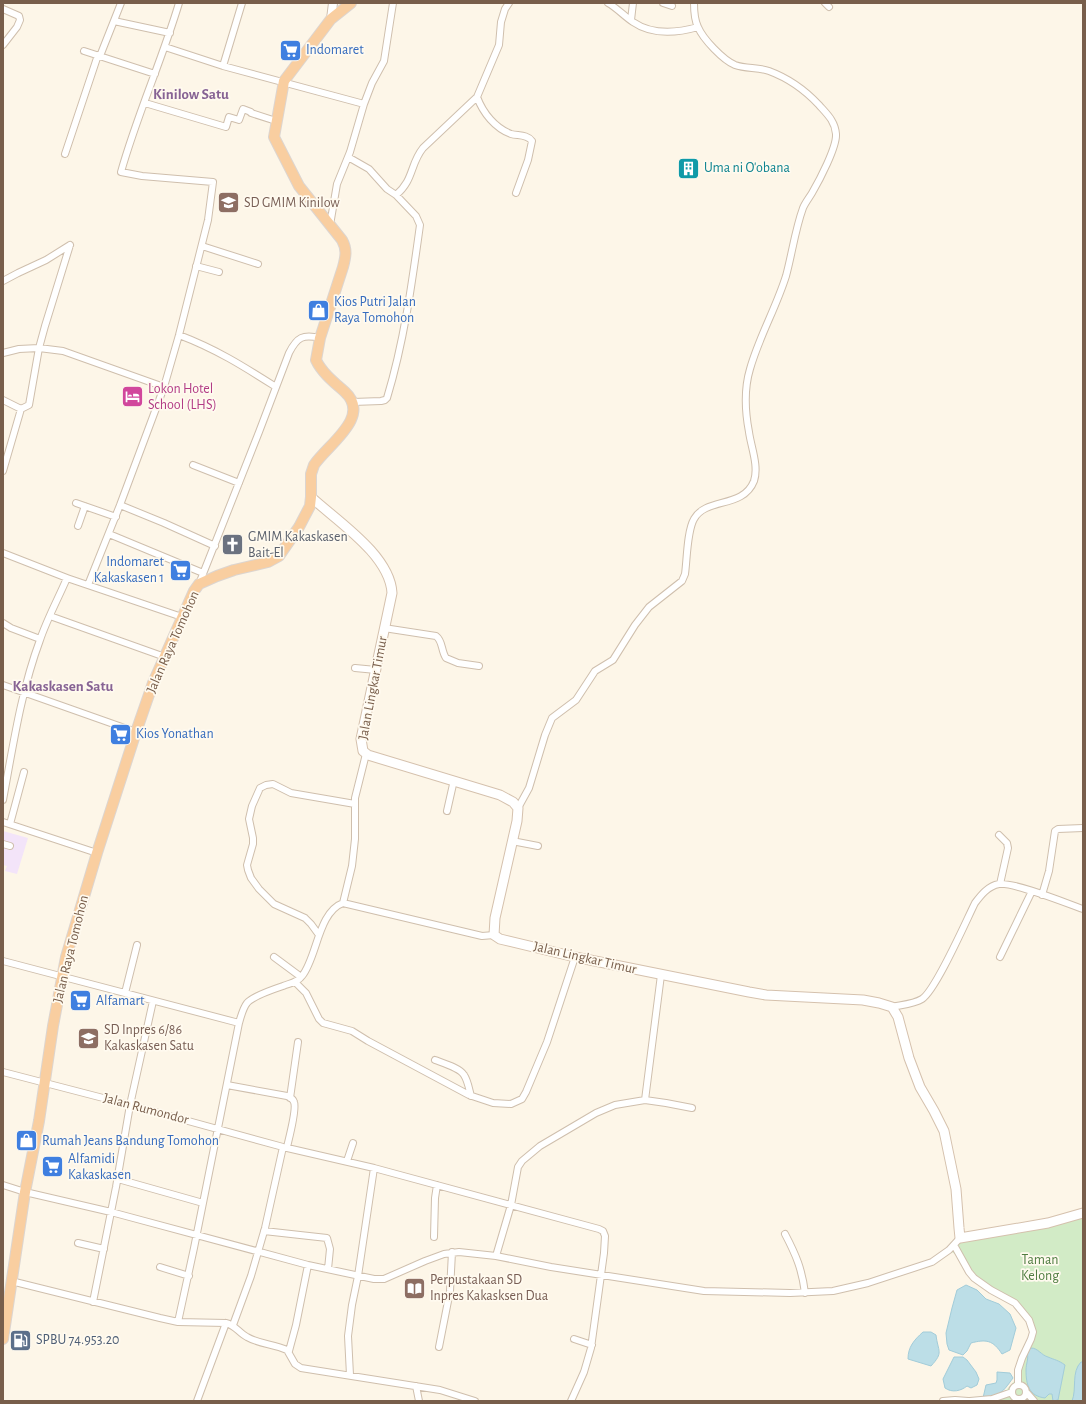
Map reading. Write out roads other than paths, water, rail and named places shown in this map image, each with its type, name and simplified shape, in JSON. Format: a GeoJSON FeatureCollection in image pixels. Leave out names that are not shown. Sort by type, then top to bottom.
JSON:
{"type":"FeatureCollection","features":[{"type":"Feature","properties":{"kind":"highway"},"geometry":{"type":"LineString","coordinates":[[351,3],[331,18],[284,81],[274,137],[299,186],[346,247],[346,255],[320,338],[316,360],[317,364],[350,397],[353,402]]}},
{"type":"Feature","properties":{"kind":"highway","name":"Jalan Raya Tomohon"},"geometry":{"type":"LineString","coordinates":[[3,1339],[4,1322],[25,1192],[39,1121],[62,976],[70,940],[153,683],[194,591],[199,584],[234,570],[268,562],[279,556],[306,513],[311,497],[311,474],[314,465],[351,422],[354,410],[353,402]]}},
{"type":"Feature","properties":{"kind":"main road","name":"Jalan Lingkar Timur"},"geometry":{"type":"LineString","coordinates":[[311,497],[359,539],[382,564],[389,578],[391,587],[392,593],[361,739],[363,751],[366,754],[500,795],[513,802],[518,808]]}},
{"type":"Feature","properties":{"kind":"main road"},"geometry":{"type":"LineString","coordinates":[[494,936],[495,918],[518,814],[518,808]]}},
{"type":"Feature","properties":{"kind":"main road","name":"Jalan Lingkar Timur"},"geometry":{"type":"LineString","coordinates":[[494,936],[575,957],[766,995],[857,999],[892,1007]]}},
{"type":"Feature","properties":{"kind":"main road"},"geometry":{"type":"LineString","coordinates":[[892,1007],[898,1017],[909,1058],[920,1087],[944,1131],[956,1189],[960,1238],[1048,1223],[1083,1213]]}},
{"type":"Feature","properties":{"kind":"street"},"geometry":{"type":"LineString","coordinates":[[65,154],[99,55],[121,3]]}},
{"type":"Feature","properties":{"kind":"street"},"geometry":{"type":"LineString","coordinates":[[88,585],[116,517],[164,387],[180,335],[208,220],[213,182],[142,176],[121,172],[144,103],[170,33],[179,3]]}},
{"type":"Feature","properties":{"kind":"street"},"geometry":{"type":"LineString","coordinates":[[223,66],[242,3]]}},
{"type":"Feature","properties":{"kind":"street"},"geometry":{"type":"LineString","coordinates":[[331,18],[333,3]]}},
{"type":"Feature","properties":{"kind":"street"},"geometry":{"type":"LineString","coordinates":[[330,226],[337,184],[348,157],[372,83],[384,61],[393,3]]}},
{"type":"Feature","properties":{"kind":"street"},"geometry":{"type":"LineString","coordinates":[[396,195],[408,182],[419,153],[423,148],[477,97],[499,44],[501,22],[509,3]]}},
{"type":"Feature","properties":{"kind":"street"},"geometry":{"type":"LineString","coordinates":[[608,3],[631,20],[644,27],[665,31],[684,31],[698,27]]}},
{"type":"Feature","properties":{"kind":"street"},"geometry":{"type":"LineString","coordinates":[[631,20],[633,3]]}},
{"type":"Feature","properties":{"kind":"street"},"geometry":{"type":"LineString","coordinates":[[663,3],[672,6]]}},
{"type":"Feature","properties":{"kind":"street"},"geometry":{"type":"LineString","coordinates":[[518,808],[529,788],[545,735],[552,718],[576,700],[595,671],[613,660],[635,625],[649,607],[682,580],[685,574],[690,531],[694,518],[704,508],[738,498],[752,485],[756,470],[748,431],[746,399],[747,381],[758,344],[778,299],[786,276],[797,227],[804,206],[829,159],[836,137],[835,128],[830,117],[797,85],[768,70],[735,65],[726,60],[710,43],[698,27],[694,3]]}},
{"type":"Feature","properties":{"kind":"street"},"geometry":{"type":"LineString","coordinates":[[3,9],[19,16],[20,20],[18,27],[3,45]]}},
{"type":"Feature","properties":{"kind":"street"},"geometry":{"type":"LineString","coordinates":[[114,21],[170,33]]}},
{"type":"Feature","properties":{"kind":"street"},"geometry":{"type":"LineString","coordinates":[[165,47],[223,66],[284,81],[364,104]]}},
{"type":"Feature","properties":{"kind":"street"},"geometry":{"type":"LineString","coordinates":[[84,51],[155,74]]}},
{"type":"Feature","properties":{"kind":"street"},"geometry":{"type":"LineString","coordinates":[[477,97],[484,113],[493,122],[511,134],[529,137],[532,141],[528,160],[516,193]]}},
{"type":"Feature","properties":{"kind":"street"},"geometry":{"type":"LineString","coordinates":[[144,103],[226,127],[229,117],[239,120],[243,109],[276,121]]}},
{"type":"Feature","properties":{"kind":"street"},"geometry":{"type":"LineString","coordinates":[[348,157],[369,169],[387,189],[396,195],[416,216],[420,225],[404,327],[387,398],[381,401],[353,402]]}},
{"type":"Feature","properties":{"kind":"street"},"geometry":{"type":"LineString","coordinates":[[3,282],[46,260],[70,245],[39,348],[29,405],[22,409],[3,471]]}},
{"type":"Feature","properties":{"kind":"street"},"geometry":{"type":"LineString","coordinates":[[202,246],[258,264]]}},
{"type":"Feature","properties":{"kind":"street"},"geometry":{"type":"LineString","coordinates":[[196,266],[218,272]]}},
{"type":"Feature","properties":{"kind":"street"},"geometry":{"type":"LineString","coordinates":[[180,335],[203,344],[226,356],[276,387]]}},
{"type":"Feature","properties":{"kind":"street"},"geometry":{"type":"LineString","coordinates":[[199,584],[294,343],[297,340],[308,336],[320,338]]}},
{"type":"Feature","properties":{"kind":"street"},"geometry":{"type":"LineString","coordinates":[[3,353],[19,349],[39,348],[64,351],[164,387]]}},
{"type":"Feature","properties":{"kind":"street"},"geometry":{"type":"LineString","coordinates":[[3,400],[22,409]]}},
{"type":"Feature","properties":{"kind":"street"},"geometry":{"type":"LineString","coordinates":[[192,465],[239,483]]}},
{"type":"Feature","properties":{"kind":"street"},"geometry":{"type":"LineString","coordinates":[[76,502],[116,517]]}},
{"type":"Feature","properties":{"kind":"street"},"geometry":{"type":"LineString","coordinates":[[120,505],[164,522],[215,546]]}},
{"type":"Feature","properties":{"kind":"street"},"geometry":{"type":"LineString","coordinates":[[78,526],[85,506]]}},
{"type":"Feature","properties":{"kind":"street"},"geometry":{"type":"LineString","coordinates":[[109,534],[203,573]]}},
{"type":"Feature","properties":{"kind":"street"},"geometry":{"type":"LineString","coordinates":[[3,553],[67,578],[182,617]]}},
{"type":"Feature","properties":{"kind":"street"},"geometry":{"type":"LineString","coordinates":[[3,800],[24,692],[40,639],[67,578]]}},
{"type":"Feature","properties":{"kind":"street"},"geometry":{"type":"LineString","coordinates":[[50,616],[165,657]]}},
{"type":"Feature","properties":{"kind":"street"},"geometry":{"type":"LineString","coordinates":[[3,623],[11,628],[40,639]]}},
{"type":"Feature","properties":{"kind":"street"},"geometry":{"type":"LineString","coordinates":[[384,628],[436,636],[440,641],[442,652],[446,658],[458,663],[479,666]]}},
{"type":"Feature","properties":{"kind":"street"},"geometry":{"type":"LineString","coordinates":[[355,668],[376,670]]}},
{"type":"Feature","properties":{"kind":"street"},"geometry":{"type":"LineString","coordinates":[[3,685],[136,732]]}},
{"type":"Feature","properties":{"kind":"street"},"geometry":{"type":"LineString","coordinates":[[343,903],[352,866],[355,838],[355,804],[359,777],[366,754]]}},
{"type":"Feature","properties":{"kind":"street"},"geometry":{"type":"LineString","coordinates":[[10,824],[24,772]]}},
{"type":"Feature","properties":{"kind":"street"},"geometry":{"type":"LineString","coordinates":[[447,811],[454,780]]}},
{"type":"Feature","properties":{"kind":"street"},"geometry":{"type":"LineString","coordinates":[[319,935],[305,918],[274,904],[251,878],[247,865],[253,844],[250,813],[260,788],[269,784],[273,784],[291,793],[355,804]]}},
{"type":"Feature","properties":{"kind":"street"},"geometry":{"type":"LineString","coordinates":[[3,822],[97,854]]}},
{"type":"Feature","properties":{"kind":"street"},"geometry":{"type":"LineString","coordinates":[[1042,894],[1049,871],[1055,831],[1058,828],[1083,828]]}},
{"type":"Feature","properties":{"kind":"street"},"geometry":{"type":"LineString","coordinates":[[999,836],[1007,843],[1008,848],[1000,884]]}},
{"type":"Feature","properties":{"kind":"street"},"geometry":{"type":"LineString","coordinates":[[512,841],[538,846]]}},
{"type":"Feature","properties":{"kind":"street"},"geometry":{"type":"LineString","coordinates":[[3,844],[10,846]]}},
{"type":"Feature","properties":{"kind":"street"},"geometry":{"type":"LineString","coordinates":[[892,1007],[917,1001],[926,995],[936,980],[975,903],[988,889],[1000,884],[1042,894],[1083,909]]}},
{"type":"Feature","properties":{"kind":"street"},"geometry":{"type":"LineString","coordinates":[[1000,957],[1032,891]]}},
{"type":"Feature","properties":{"kind":"street"},"geometry":{"type":"LineString","coordinates":[[178,1322],[197,1236],[239,1023],[248,1002],[260,995],[295,982],[301,977],[308,968],[326,918],[338,905],[343,903],[482,936],[494,936]]}},
{"type":"Feature","properties":{"kind":"street"},"geometry":{"type":"LineString","coordinates":[[125,993],[137,945]]}},
{"type":"Feature","properties":{"kind":"street"},"geometry":{"type":"LineString","coordinates":[[274,957],[301,977]]}},
{"type":"Feature","properties":{"kind":"street"},"geometry":{"type":"LineString","coordinates":[[295,982],[306,993],[319,1019],[323,1023],[356,1034],[471,1096],[493,1104],[511,1104],[522,1099],[526,1092],[547,1042],[575,957]]}},
{"type":"Feature","properties":{"kind":"street"},"geometry":{"type":"LineString","coordinates":[[3,961],[239,1023]]}},
{"type":"Feature","properties":{"kind":"street"},"geometry":{"type":"LineString","coordinates":[[645,1100],[661,975]]}},
{"type":"Feature","properties":{"kind":"street"},"geometry":{"type":"LineString","coordinates":[[93,1302],[118,1179],[130,1105],[153,1001]]}},
{"type":"Feature","properties":{"kind":"street"},"geometry":{"type":"LineString","coordinates":[[290,1098],[298,1042]]}},
{"type":"Feature","properties":{"kind":"street"},"geometry":{"type":"LineString","coordinates":[[435,1060],[464,1074],[471,1096]]}},
{"type":"Feature","properties":{"kind":"street","name":"Jalan Rumondor"},"geometry":{"type":"LineString","coordinates":[[3,1072],[204,1124],[285,1147],[374,1168],[599,1229],[605,1236],[600,1275]]}},
{"type":"Feature","properties":{"kind":"street"},"geometry":{"type":"LineString","coordinates":[[197,1401],[251,1276],[264,1231],[294,1110],[294,1101],[290,1098],[227,1085]]}},
{"type":"Feature","properties":{"kind":"street"},"geometry":{"type":"LineString","coordinates":[[496,1256],[511,1205],[518,1167],[531,1153],[583,1121],[615,1105],[645,1100],[692,1108]]}},
{"type":"Feature","properties":{"kind":"street"},"geometry":{"type":"LineString","coordinates":[[347,1161],[353,1143]]}},
{"type":"Feature","properties":{"kind":"street"},"geometry":{"type":"LineString","coordinates":[[350,1375],[348,1336],[374,1168]]}},
{"type":"Feature","properties":{"kind":"street"},"geometry":{"type":"LineString","coordinates":[[118,1179],[203,1203]]}},
{"type":"Feature","properties":{"kind":"street"},"geometry":{"type":"LineString","coordinates":[[3,1185],[25,1192],[111,1212],[308,1265],[374,1279],[384,1279],[425,1260],[452,1252],[459,1252],[496,1256],[600,1275],[710,1291],[805,1293],[842,1290],[932,1262],[954,1245],[960,1238]]}},
{"type":"Feature","properties":{"kind":"street"},"geometry":{"type":"LineString","coordinates":[[434,1237],[435,1198],[437,1185]]}},
{"type":"Feature","properties":{"kind":"street"},"geometry":{"type":"LineString","coordinates":[[264,1231],[327,1238],[330,1249],[328,1269]]}},
{"type":"Feature","properties":{"kind":"street"},"geometry":{"type":"LineString","coordinates":[[785,1234],[798,1261],[805,1293]]}},
{"type":"Feature","properties":{"kind":"street"},"geometry":{"type":"LineString","coordinates":[[78,1243],[104,1249]]}},
{"type":"Feature","properties":{"kind":"street"},"geometry":{"type":"LineString","coordinates":[[954,1245],[974,1278],[991,1290],[1015,1303],[1029,1320],[1032,1332],[1031,1339],[1018,1370],[1018,1385]]}},
{"type":"Feature","properties":{"kind":"street"},"geometry":{"type":"LineString","coordinates":[[439,1346],[450,1290],[452,1252]]}},
{"type":"Feature","properties":{"kind":"street"},"geometry":{"type":"LineString","coordinates":[[308,1265],[289,1351],[298,1367],[308,1370],[350,1375],[440,1390],[475,1401]]}},
{"type":"Feature","properties":{"kind":"street"},"geometry":{"type":"LineString","coordinates":[[160,1267],[188,1276]]}},
{"type":"Feature","properties":{"kind":"street"},"geometry":{"type":"LineString","coordinates":[[571,1401],[584,1372],[592,1345],[600,1275]]}},
{"type":"Feature","properties":{"kind":"street"},"geometry":{"type":"LineString","coordinates":[[11,1281],[178,1322],[229,1324],[247,1337],[289,1351]]}},
{"type":"Feature","properties":{"kind":"street"},"geometry":{"type":"LineString","coordinates":[[574,1340],[592,1345]]}},
{"type":"Feature","properties":{"kind":"street"},"geometry":{"type":"LineString","coordinates":[[1027,1393],[1025,1397],[1020,1400],[1013,1397],[1012,1392],[1014,1387],[1018,1385],[1024,1386],[1027,1393],[1034,1401]]}},
{"type":"Feature","properties":{"kind":"street"},"geometry":{"type":"LineString","coordinates":[[416,1386],[419,1401]]}},
{"type":"Feature","properties":{"kind":"street"},"geometry":{"type":"LineString","coordinates":[[943,1401],[992,1399],[1012,1392]]}},
{"type":"Feature","properties":{"kind":"water"},"geometry":{"type":"Polygon","coordinates":[[[966,1285],[977,1290],[986,1299],[999,1304],[1010,1314],[1016,1328],[1010,1350],[1002,1354],[992,1343],[981,1341],[971,1343],[963,1355],[949,1350],[946,1333],[952,1308],[957,1290],[966,1285]]]}},
{"type":"Feature","properties":{"kind":"water"},"geometry":{"type":"Polygon","coordinates":[[[923,1332],[931,1332],[936,1335],[939,1355],[931,1366],[908,1359],[912,1344],[923,1332]]]}},
{"type":"Feature","properties":{"kind":"water"},"geometry":{"type":"Polygon","coordinates":[[[1031,1348],[1036,1349],[1046,1356],[1065,1365],[1058,1400],[1053,1401],[1052,1394],[1049,1394],[1045,1398],[1040,1397],[1035,1395],[1030,1389],[1026,1370],[1028,1357],[1027,1352],[1031,1348]]]}},
{"type":"Feature","properties":{"kind":"water"},"geometry":{"type":"Polygon","coordinates":[[[954,1357],[963,1357],[967,1360],[976,1372],[979,1379],[977,1385],[971,1388],[967,1386],[956,1391],[945,1388],[943,1379],[954,1357]]]}},
{"type":"Feature","properties":{"kind":"water"},"geometry":{"type":"Polygon","coordinates":[[[1081,1362],[1083,1362],[1083,1401],[1072,1401],[1076,1371],[1081,1362]]]}},
{"type":"Feature","properties":{"kind":"water"},"geometry":{"type":"Polygon","coordinates":[[[997,1372],[1010,1373],[1013,1378],[998,1394],[983,1398],[986,1385],[996,1383],[997,1372]]]}},
{"type":"Feature","properties":{"kind":"place","name":"Indomaret"},"geometry":{"type":"Point","coordinates":[290,50]}},
{"type":"Feature","properties":{"kind":"place","name":"Uma ni O'obana"},"geometry":{"type":"Point","coordinates":[688,168]}},
{"type":"Feature","properties":{"kind":"place","name":"SD GMIM Kinilow"},"geometry":{"type":"Point","coordinates":[229,203]}},
{"type":"Feature","properties":{"kind":"place","name":"Kios Putri Jalan Raya Tomohon"},"geometry":{"type":"Point","coordinates":[319,310]}},
{"type":"Feature","properties":{"kind":"place","name":"Lokon Hotel School (LHS)"},"geometry":{"type":"Point","coordinates":[133,397]}},
{"type":"Feature","properties":{"kind":"place","name":"GMIM Kakaskasen Bait-El"},"geometry":{"type":"Point","coordinates":[233,545]}},
{"type":"Feature","properties":{"kind":"place","name":"Indomaret Kakaskasen 1"},"geometry":{"type":"Point","coordinates":[180,570]}},
{"type":"Feature","properties":{"kind":"place","name":"Kios Yonathan"},"geometry":{"type":"Point","coordinates":[120,734]}},
{"type":"Feature","properties":{"kind":"place","name":"Alfamart"},"geometry":{"type":"Point","coordinates":[80,1001]}},
{"type":"Feature","properties":{"kind":"place","name":"SD Inpres 6/86 Kakaskasen Satu"},"geometry":{"type":"Point","coordinates":[89,1038]}},
{"type":"Feature","properties":{"kind":"place","name":"Rumah Jeans Bandung Tomohon"},"geometry":{"type":"Point","coordinates":[27,1141]}},
{"type":"Feature","properties":{"kind":"place","name":"Alfamidi Kakaskasen"},"geometry":{"type":"Point","coordinates":[52,1167]}},
{"type":"Feature","properties":{"kind":"place","name":"Perpustakaan SD Inpres Kakasksen Dua"},"geometry":{"type":"Point","coordinates":[414,1288]}},
{"type":"Feature","properties":{"kind":"place","name":"SPBU 74.953.20"},"geometry":{"type":"Point","coordinates":[20,1340]}},
{"type":"Feature","properties":{"kind":"district","name":"Kinilow Satu"},"geometry":{"type":"Point","coordinates":[191,94]}},
{"type":"Feature","properties":{"kind":"district","name":"Kakaskasen Satu"},"geometry":{"type":"Point","coordinates":[63,686]}},
{"type":"Feature","properties":{"kind":"park label","name":"Taman Kelong"},"geometry":{"type":"Point","coordinates":[1040,1268]}}]}
